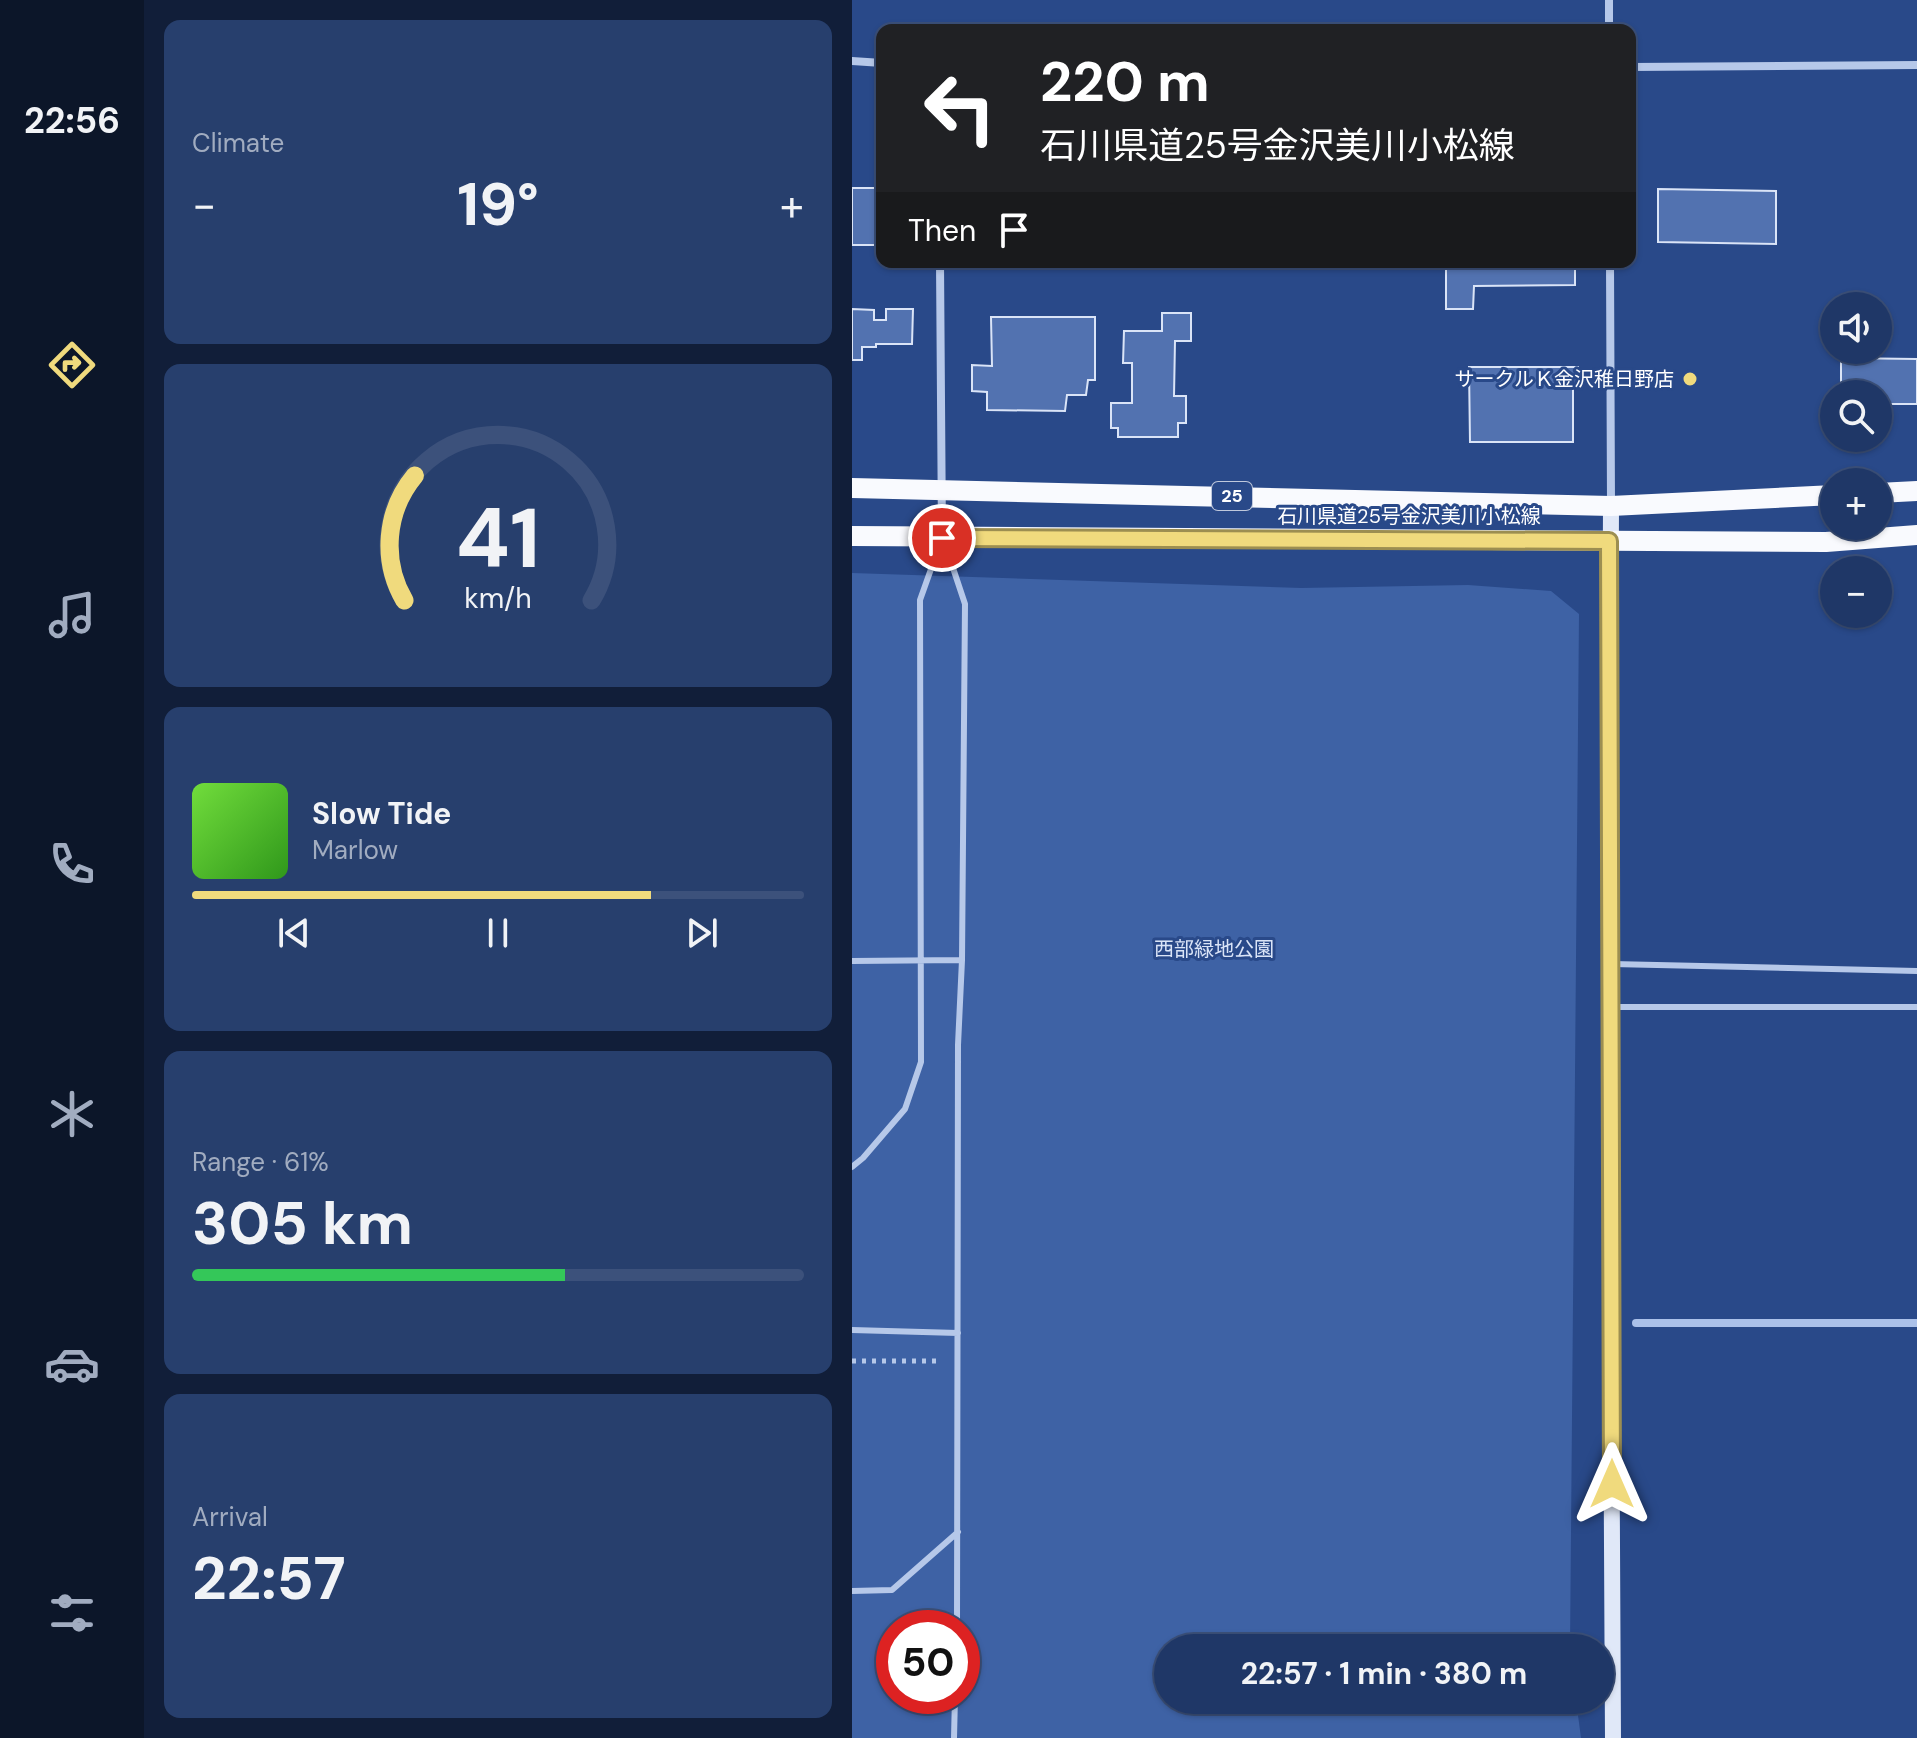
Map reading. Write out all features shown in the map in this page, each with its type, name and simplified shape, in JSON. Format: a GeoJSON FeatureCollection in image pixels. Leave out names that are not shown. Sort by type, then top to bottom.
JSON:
{"type":"FeatureCollection","features":[{"type":"Feature","properties":{"kind":"main road","name":"石川県道25号金沢美川小松線"},"geometry":{"type":"LineString","coordinates":[[852,488],[1611,506],[1820,496]]}},
{"type":"Feature","properties":{"kind":"main road"},"geometry":{"type":"LineString","coordinates":[[1892,492],[1917,491]]}},
{"type":"Feature","properties":{"kind":"main road"},"geometry":{"type":"LineString","coordinates":[[1611,506],[1609,964],[1613,1738]]}},
{"type":"Feature","properties":{"kind":"main road","name":"石川県道25号金沢美川小松線"},"geometry":{"type":"LineString","coordinates":[[852,536],[1826,542],[1917,535]]}},
{"type":"Feature","properties":{"kind":"street"},"geometry":{"type":"LineString","coordinates":[[1609,0],[1609,24]]}},
{"type":"Feature","properties":{"kind":"street"},"geometry":{"type":"LineString","coordinates":[[852,61],[876,63]]}},
{"type":"Feature","properties":{"kind":"street"},"geometry":{"type":"LineString","coordinates":[[1636,67],[1917,65]]}},
{"type":"Feature","properties":{"kind":"street"},"geometry":{"type":"LineString","coordinates":[[940,268],[942,538]]}},
{"type":"Feature","properties":{"kind":"street"},"geometry":{"type":"LineString","coordinates":[[1610,268],[1611,506]]}},
{"type":"Feature","properties":{"kind":"lane"},"geometry":{"type":"LineString","coordinates":[[942,538],[965,604],[962,960],[958,1045],[957,1610]]}},
{"type":"Feature","properties":{"kind":"lane"},"geometry":{"type":"LineString","coordinates":[[852,1167],[905,1109],[921,1062],[920,600],[942,538]]}},
{"type":"Feature","properties":{"kind":"lane"},"geometry":{"type":"LineString","coordinates":[[852,961],[962,960]]}},
{"type":"Feature","properties":{"kind":"lane"},"geometry":{"type":"LineString","coordinates":[[1609,964],[1917,971]]}},
{"type":"Feature","properties":{"kind":"lane"},"geometry":{"type":"LineString","coordinates":[[1610,1007],[1917,1007]]}},
{"type":"Feature","properties":{"kind":"lane"},"geometry":{"type":"LineString","coordinates":[[852,1330],[958,1333]]}},
{"type":"Feature","properties":{"kind":"lane"},"geometry":{"type":"LineString","coordinates":[[852,1591],[892,1590],[958,1532]]}},
{"type":"Feature","properties":{"kind":"lane"},"geometry":{"type":"LineString","coordinates":[[954,1738],[955,1714]]}},
{"type":"Feature","properties":{"kind":"path"},"geometry":{"type":"LineString","coordinates":[[852,1361],[958,1362]]}},
{"type":"Feature","properties":{"kind":"green space","name":"西部緑地公園"},"geometry":{"type":"Polygon","coordinates":[[[852,573],[1301,588],[1468,585],[1551,591],[1579,614],[1570,1634],[1154,1634],[1154,1714],[1578,1714],[1581,1738],[852,1738],[852,573]]]}},
{"type":"Feature","properties":{"kind":"building"},"geometry":{"type":"Polygon","coordinates":[[[852,188],[876,188],[876,245],[852,245],[852,188]]]}},
{"type":"Feature","properties":{"kind":"building"},"geometry":{"type":"Polygon","coordinates":[[[1658,189],[1776,191],[1776,244],[1658,242],[1658,189]]]}},
{"type":"Feature","properties":{"kind":"building"},"geometry":{"type":"Polygon","coordinates":[[[1446,268],[1575,268],[1575,285],[1474,286],[1473,309],[1446,309],[1446,268]]]}},
{"type":"Feature","properties":{"kind":"building"},"geometry":{"type":"Polygon","coordinates":[[[852,309],[874,310],[874,320],[886,320],[886,309],[913,309],[912,344],[862,347],[862,360],[852,360],[852,309]]]}},
{"type":"Feature","properties":{"kind":"building"},"geometry":{"type":"Polygon","coordinates":[[[1162,313],[1191,313],[1191,341],[1175,341],[1174,396],[1186,396],[1186,423],[1178,423],[1178,437],[1118,437],[1118,428],[1111,428],[1111,403],[1132,403],[1132,363],[1123,363],[1124,331],[1162,331],[1162,313]]]}},
{"type":"Feature","properties":{"kind":"building"},"geometry":{"type":"Polygon","coordinates":[[[991,317],[1095,317],[1095,380],[1088,380],[1086,395],[1067,395],[1065,411],[987,410],[987,392],[972,391],[972,365],[992,366],[991,317]]]}},
{"type":"Feature","properties":{"kind":"building"},"geometry":{"type":"Polygon","coordinates":[[[1892,359],[1917,359],[1917,404],[1892,404],[1892,380],[1841,380],[1841,364],[1892,364],[1892,359]]]}},
{"type":"Feature","properties":{"kind":"building"},"geometry":{"type":"Polygon","coordinates":[[[1469,367],[1578,367],[1578,387],[1573,387],[1573,442],[1470,442],[1469,367]]]}},
{"type":"Feature","properties":{"kind":"building"},"geometry":{"type":"Polygon","coordinates":[[[1469,367],[1578,367],[1578,387],[1573,387],[1573,442],[1470,442],[1469,367]]]}},
{"type":"Feature","properties":{"kind":"waterway"},"geometry":{"type":"LineString","coordinates":[[1636,1323],[1917,1323]]}},
{"type":"Feature","properties":{"kind":"place","name":"サークルＫ金沢稚日野店"},"geometry":{"type":"Point","coordinates":[1690,379]}},
{"type":"Feature","properties":{"kind":"route"},"geometry":{"type":"LineString","coordinates":[[942,538],[1609,541],[1612,1484]]}}]}
